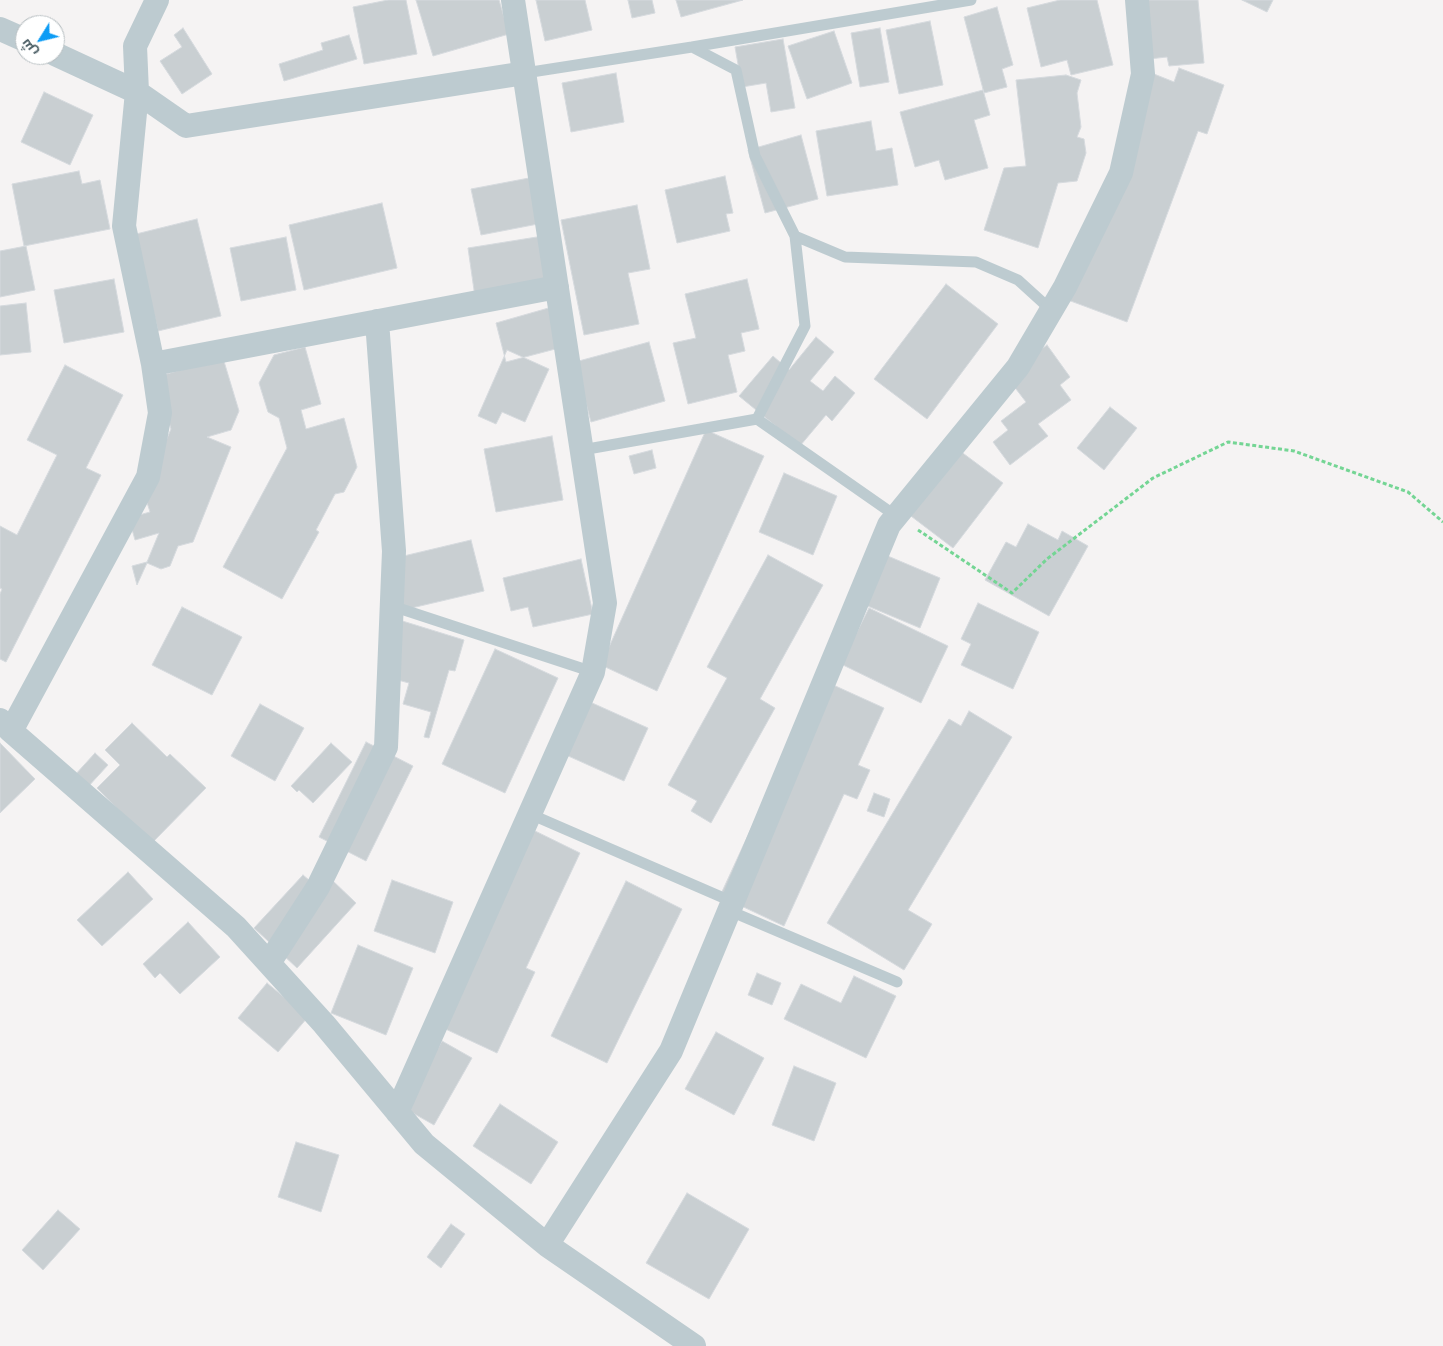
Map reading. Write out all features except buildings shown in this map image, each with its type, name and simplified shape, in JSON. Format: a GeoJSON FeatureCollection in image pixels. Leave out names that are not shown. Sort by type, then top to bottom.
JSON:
{"type":"FeatureCollection","features":[{"type":"Feature","properties":{"kind":"street"},"geometry":{"type":"LineString","coordinates":[[156,0],[135,46],[137,92],[124,226],[154,364],[160,413],[148,477],[5,725],[236,927],[324,1024],[424,1144],[548,1245],[694,1346]]}},
{"type":"Feature","properties":{"kind":"street"},"geometry":{"type":"LineString","coordinates":[[397,1112],[593,672],[605,603],[513,0]]}},
{"type":"Feature","properties":{"kind":"street"},"geometry":{"type":"LineString","coordinates":[[548,1245],[671,1051],[889,525],[1018,367],[1065,287],[1121,173],[1142,74],[1137,0]]}},
{"type":"Feature","properties":{"kind":"street"},"geometry":{"type":"LineString","coordinates":[[0,28],[15,35]]}},
{"type":"Feature","properties":{"kind":"street"},"geometry":{"type":"LineString","coordinates":[[65,59],[137,92],[186,126],[525,73]]}},
{"type":"Feature","properties":{"kind":"street"},"geometry":{"type":"LineString","coordinates":[[154,364],[557,287]]}},
{"type":"Feature","properties":{"kind":"street"},"geometry":{"type":"LineString","coordinates":[[269,962],[318,887],[386,748],[394,551],[377,321]]}},
{"type":"Feature","properties":{"kind":"lane"},"geometry":{"type":"LineString","coordinates":[[525,73],[971,0]]}},
{"type":"Feature","properties":{"kind":"lane"},"geometry":{"type":"LineString","coordinates":[[692,47],[736,70],[755,156],[795,236],[804,326],[757,419]]}},
{"type":"Feature","properties":{"kind":"lane"},"geometry":{"type":"LineString","coordinates":[[795,236],[845,256],[976,262],[1018,280],[1051,310]]}},
{"type":"Feature","properties":{"kind":"lane"},"geometry":{"type":"LineString","coordinates":[[582,450],[757,419],[896,516]]}},
{"type":"Feature","properties":{"kind":"lane"},"geometry":{"type":"LineString","coordinates":[[392,606],[593,672]]}},
{"type":"Feature","properties":{"kind":"lane"},"geometry":{"type":"LineString","coordinates":[[530,814],[897,982]]}},
{"type":"Feature","properties":{"kind":"path"},"geometry":{"type":"LineString","coordinates":[[896,516],[1012,593],[1047,559],[1153,478],[1228,442],[1294,451],[1408,492],[1443,522]]}}]}
